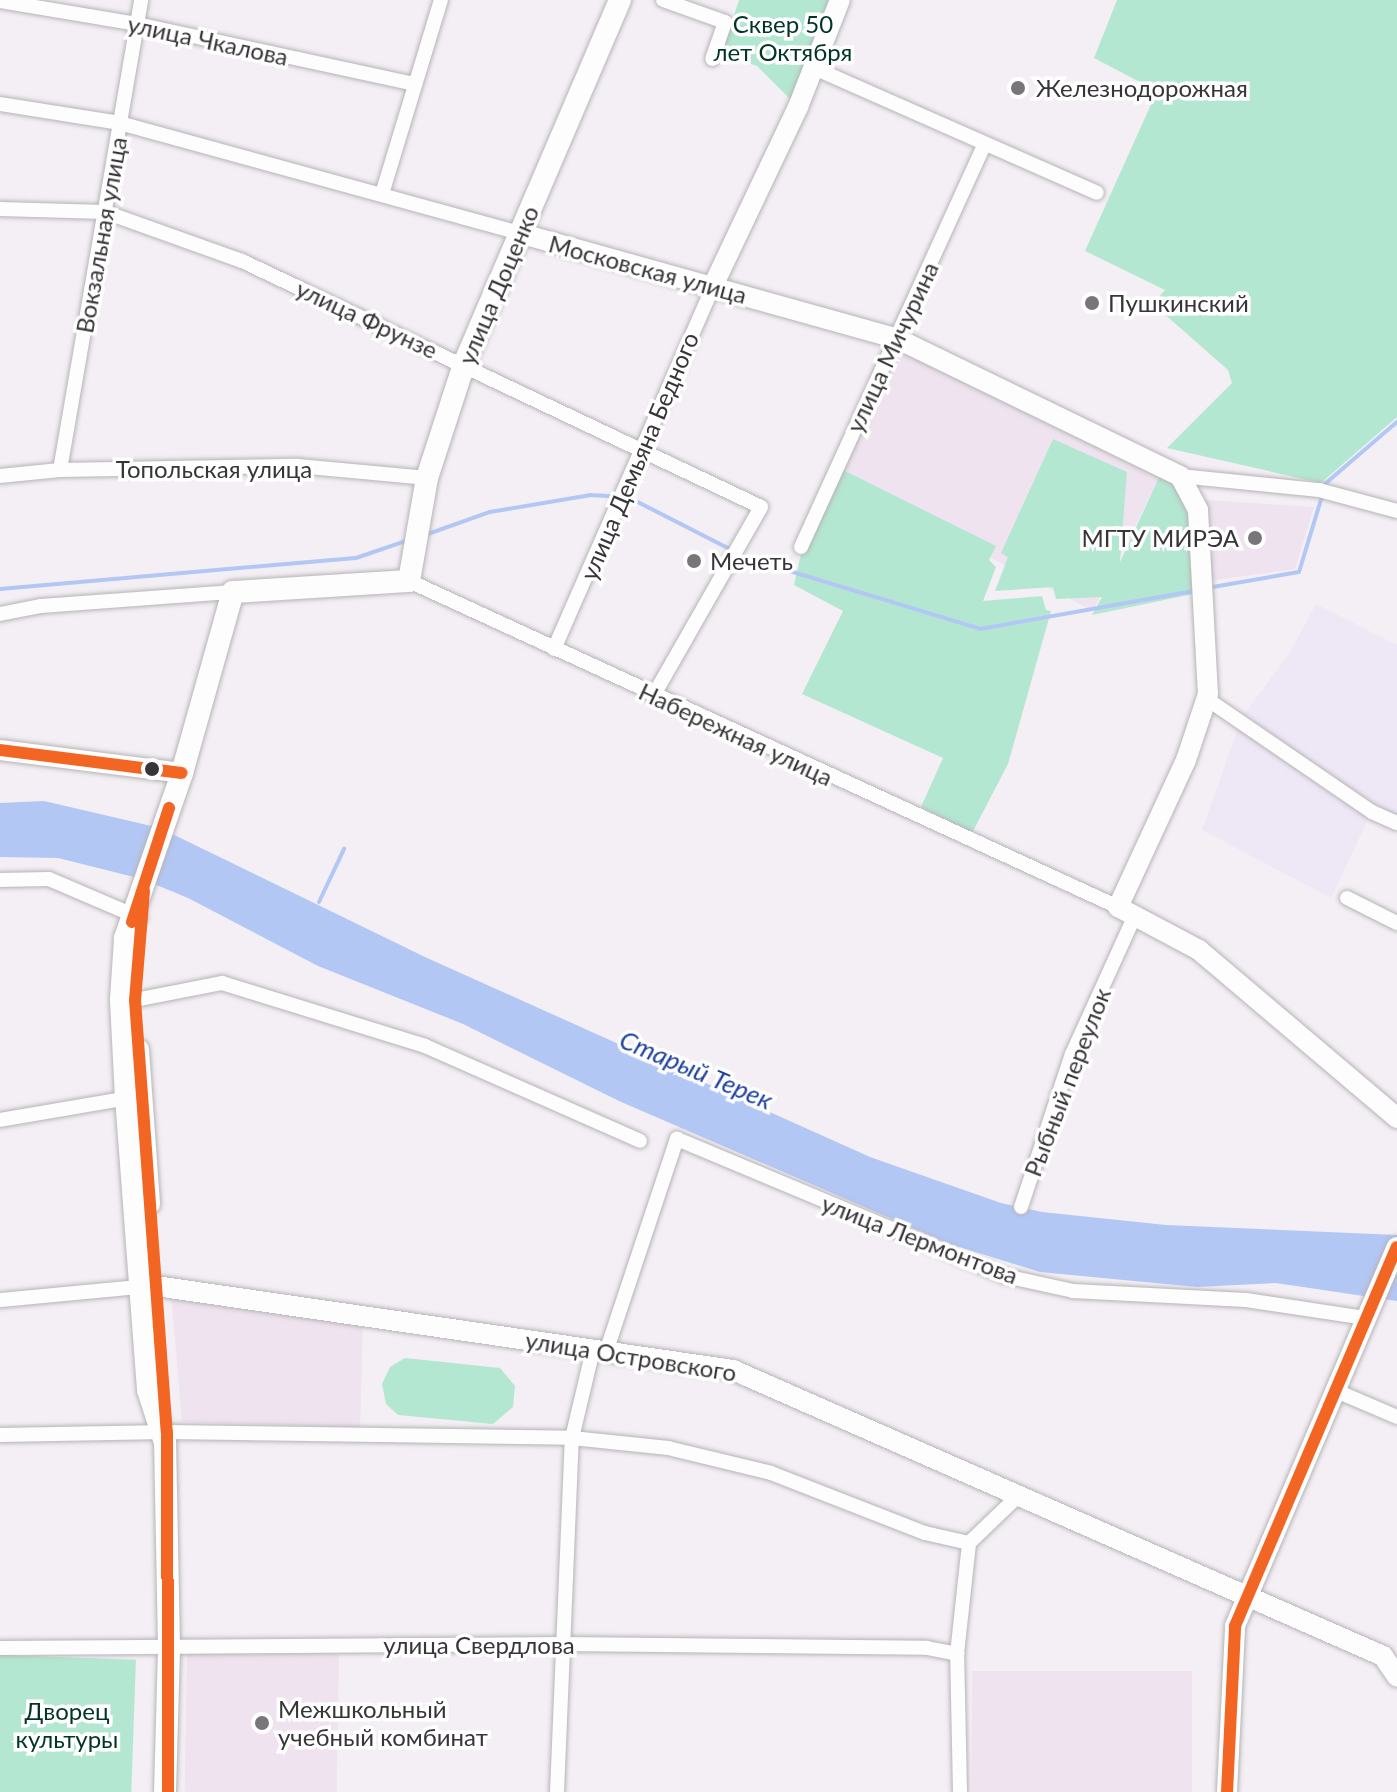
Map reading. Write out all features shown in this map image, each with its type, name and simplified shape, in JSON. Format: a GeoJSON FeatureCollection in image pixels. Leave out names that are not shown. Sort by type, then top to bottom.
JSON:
{"type":"FeatureCollection","features":[{"type":"Feature","properties":{"kind":"main road","name":"улица Доценко"},"geometry":{"type":"LineString","coordinates":[[409,581],[427,478],[464,364],[620,0]]}},
{"type":"Feature","properties":{"kind":"main road","name":"Набережная улица"},"geometry":{"type":"LineString","coordinates":[[233,592],[409,581]]}},
{"type":"Feature","properties":{"kind":"main road"},"geometry":{"type":"LineString","coordinates":[[133,1098],[137,917],[233,592]]}},
{"type":"Feature","properties":{"kind":"main road"},"geometry":{"type":"LineString","coordinates":[[137,917],[125,938],[121,999],[165,1432],[170,1647],[166,1792]]}},
{"type":"Feature","properties":{"kind":"street","name":"Вокзальная улица"},"geometry":{"type":"LineString","coordinates":[[60,470],[141,0]]}},
{"type":"Feature","properties":{"kind":"street"},"geometry":{"type":"LineString","coordinates":[[382,194],[441,0]]}},
{"type":"Feature","properties":{"kind":"street"},"geometry":{"type":"LineString","coordinates":[[663,0],[725,22],[712,59]]}},
{"type":"Feature","properties":{"kind":"street","name":"улица Демьяна Бедного"},"geometry":{"type":"LineString","coordinates":[[554,649],[639,450],[814,68],[840,0]]}},
{"type":"Feature","properties":{"kind":"street","name":"улица Чкалова"},"geometry":{"type":"LineString","coordinates":[[0,1],[137,24],[415,84]]}},
{"type":"Feature","properties":{"kind":"street"},"geometry":{"type":"LineString","coordinates":[[814,68],[983,147],[1097,193]]}},
{"type":"Feature","properties":{"kind":"street","name":"Московская улица"},"geometry":{"type":"LineString","coordinates":[[0,104],[120,123],[896,338],[1180,476]]}},
{"type":"Feature","properties":{"kind":"street","name":"улица Мичурина"},"geometry":{"type":"LineString","coordinates":[[801,547],[983,147]]}},
{"type":"Feature","properties":{"kind":"street","name":"улица Фрунзе"},"geometry":{"type":"LineString","coordinates":[[0,209],[105,212],[242,261],[761,507],[653,696]]}},
{"type":"Feature","properties":{"kind":"street","name":"Топольская улица"},"geometry":{"type":"LineString","coordinates":[[0,476],[60,470],[298,466],[427,478]]}},
{"type":"Feature","properties":{"kind":"street"},"geometry":{"type":"LineString","coordinates":[[1180,476],[1319,490],[1397,511]]}},
{"type":"Feature","properties":{"kind":"street","name":"Рыбный переулок"},"geometry":{"type":"LineString","coordinates":[[1021,1207],[1072,1054],[1207,699],[1198,510],[1180,476]]}},
{"type":"Feature","properties":{"kind":"street","name":"Набережная улица"},"geometry":{"type":"LineString","coordinates":[[409,581],[653,696],[1126,911],[1199,950],[1397,1118]]}},
{"type":"Feature","properties":{"kind":"street","name":"Набережная улица"},"geometry":{"type":"LineString","coordinates":[[0,614],[41,606],[233,592]]}},
{"type":"Feature","properties":{"kind":"street"},"geometry":{"type":"LineString","coordinates":[[1207,699],[1372,812],[1397,823]]}},
{"type":"Feature","properties":{"kind":"street"},"geometry":{"type":"LineString","coordinates":[[0,750],[182,773]]}},
{"type":"Feature","properties":{"kind":"street"},"geometry":{"type":"LineString","coordinates":[[0,880],[49,879],[137,917]]}},
{"type":"Feature","properties":{"kind":"street"},"geometry":{"type":"LineString","coordinates":[[1347,898],[1397,923]]}},
{"type":"Feature","properties":{"kind":"street"},"geometry":{"type":"LineString","coordinates":[[135,1000],[222,983],[425,1046],[640,1141]]}},
{"type":"Feature","properties":{"kind":"street"},"geometry":{"type":"LineString","coordinates":[[0,1120],[133,1098]]}},
{"type":"Feature","properties":{"kind":"street","name":"улица Лермонтова"},"geometry":{"type":"LineString","coordinates":[[599,1351],[677,1139],[1005,1276],[1073,1291],[1246,1300],[1368,1312]]}},
{"type":"Feature","properties":{"kind":"street"},"geometry":{"type":"LineString","coordinates":[[1227,1792],[1235,1626],[1397,1247]]}},
{"type":"Feature","properties":{"kind":"street","name":"улица Островского"},"geometry":{"type":"LineString","coordinates":[[0,1300],[148,1286],[733,1370],[765,1381],[1017,1497],[1390,1659]]}},
{"type":"Feature","properties":{"kind":"street"},"geometry":{"type":"LineString","coordinates":[[557,1792],[572,1438],[599,1351]]}},
{"type":"Feature","properties":{"kind":"street"},"geometry":{"type":"LineString","coordinates":[[1334,1390],[1397,1417]]}},
{"type":"Feature","properties":{"kind":"street"},"geometry":{"type":"LineString","coordinates":[[0,1435],[165,1432],[572,1438],[668,1448],[771,1473],[925,1533],[969,1543]]}},
{"type":"Feature","properties":{"kind":"street"},"geometry":{"type":"LineString","coordinates":[[960,1792],[957,1654],[969,1543],[1017,1497]]}},
{"type":"Feature","properties":{"kind":"street","name":"улица Свердлова"},"geometry":{"type":"LineString","coordinates":[[0,1648],[562,1644],[927,1648],[957,1654]]}},
{"type":"Feature","properties":{"kind":"street"},"geometry":{"type":"LineString","coordinates":[[1390,1659],[1397,1677]]}},
{"type":"Feature","properties":{"kind":"shaded area"},"geometry":{"type":"Polygon","coordinates":[[[895,344],[1162,472],[1093,611],[939,531],[816,523],[895,344]]]}},
{"type":"Feature","properties":{"kind":"shaded area","name":"МГТУ МИРЭА"},"geometry":{"type":"Polygon","coordinates":[[[1205,500],[1314,507],[1295,569],[1208,581],[1205,500]]]}},
{"type":"Feature","properties":{"kind":"shaded area"},"geometry":{"type":"Polygon","coordinates":[[[1316,604],[1397,645],[1397,823],[1371,813],[1331,898],[1202,830],[1242,717],[1289,654],[1316,604]]]}},
{"type":"Feature","properties":{"kind":"shaded area"},"geometry":{"type":"Polygon","coordinates":[[[171,1292],[363,1320],[360,1427],[182,1422],[171,1292]]]}},
{"type":"Feature","properties":{"kind":"shaded area","name":"Межшкольный учебный комбинат"},"geometry":{"type":"Polygon","coordinates":[[[187,1652],[339,1655],[337,1792],[185,1792],[187,1652]]]}},
{"type":"Feature","properties":{"kind":"shaded area"},"geometry":{"type":"Polygon","coordinates":[[[972,1671],[1192,1671],[1192,1792],[972,1792],[972,1671]]]}},
{"type":"Feature","properties":{"kind":"green space","name":"Сквер 50 лет Октября"},"geometry":{"type":"Polygon","coordinates":[[[739,0],[840,0],[798,107],[757,66],[721,54],[739,0]]]}},
{"type":"Feature","properties":{"kind":"green space"},"geometry":{"type":"Polygon","coordinates":[[[1117,0],[1397,0],[1397,417],[1321,483],[1167,448],[1232,383],[1228,370],[1153,304],[1165,290],[1085,251],[1157,91],[1094,58],[1117,0]]]}},
{"type":"Feature","properties":{"kind":"green space"},"geometry":{"type":"Polygon","coordinates":[[[1053,439],[1127,472],[1120,562],[1162,471],[1196,509],[1203,592],[1092,615],[1102,597],[1056,599],[1053,587],[995,591],[1008,557],[1001,553],[1053,439]]]}},
{"type":"Feature","properties":{"kind":"green space"},"geometry":{"type":"Polygon","coordinates":[[[841,469],[996,546],[989,560],[996,567],[983,601],[1042,596],[1046,610],[1051,611],[1008,764],[972,833],[921,807],[943,758],[802,694],[843,611],[794,585],[804,540],[841,469]]]}},
{"type":"Feature","properties":{"kind":"green space"},"geometry":{"type":"Polygon","coordinates":[[[405,1358],[500,1368],[515,1386],[513,1407],[493,1424],[398,1415],[386,1404],[382,1384],[390,1367],[405,1358]]]}},
{"type":"Feature","properties":{"kind":"green space","name":"Дворец культуры"},"geometry":{"type":"Polygon","coordinates":[[[0,1655],[136,1660],[131,1792],[0,1792],[0,1655]]]}},
{"type":"Feature","properties":{"kind":"water"},"geometry":{"type":"Polygon","coordinates":[[[44,801],[160,828],[425,957],[870,1157],[1001,1203],[1042,1212],[1166,1225],[1397,1235],[1397,1301],[1276,1283],[1197,1287],[1040,1272],[950,1244],[619,1101],[463,1024],[318,966],[188,898],[142,879],[58,858],[0,857],[0,803],[44,801]]]}},
{"type":"Feature","properties":{"kind":"waterway"},"geometry":{"type":"LineString","coordinates":[[1207,588],[1299,572],[1326,483],[1397,422]]}},
{"type":"Feature","properties":{"kind":"waterway"},"geometry":{"type":"LineString","coordinates":[[425,535],[490,512],[590,495],[628,497],[747,558],[980,629],[1194,591]]}},
{"type":"Feature","properties":{"kind":"waterway"},"geometry":{"type":"LineString","coordinates":[[0,589],[356,558],[409,540]]}},
{"type":"Feature","properties":{"kind":"waterway"},"geometry":{"type":"LineString","coordinates":[[319,902],[344,849]]}},
{"type":"Feature","properties":{"kind":"transit line"},"geometry":{"type":"LineString","coordinates":[[0,750],[182,773]]}},
{"type":"Feature","properties":{"kind":"transit line"},"geometry":{"type":"LineString","coordinates":[[132,922],[169,808]]}},
{"type":"Feature","properties":{"kind":"transit line"},"geometry":{"type":"LineString","coordinates":[[144,891],[135,1000],[167,1432],[168,1792]]}},
{"type":"Feature","properties":{"kind":"transit line"},"geometry":{"type":"LineString","coordinates":[[1227,1792],[1235,1626],[1397,1247]]}},
{"type":"Feature","properties":{"kind":"place","name":"Железнодорожная"},"geometry":{"type":"Point","coordinates":[1018,88]}},
{"type":"Feature","properties":{"kind":"place","name":"Пушкинский"},"geometry":{"type":"Point","coordinates":[1092,303]}},
{"type":"Feature","properties":{"kind":"place","name":"МГТУ МИРЭА"},"geometry":{"type":"Point","coordinates":[1255,538]}},
{"type":"Feature","properties":{"kind":"place","name":"Мечеть"},"geometry":{"type":"Point","coordinates":[694,561]}},
{"type":"Feature","properties":{"kind":"place","name":"Межшкольный учебный комбинат"},"geometry":{"type":"Point","coordinates":[262,1723]}},
{"type":"Feature","properties":{"kind":"water label","name":"Старый Терек"},"geometry":{"type":"Point","coordinates":[696,1070]}}]}
